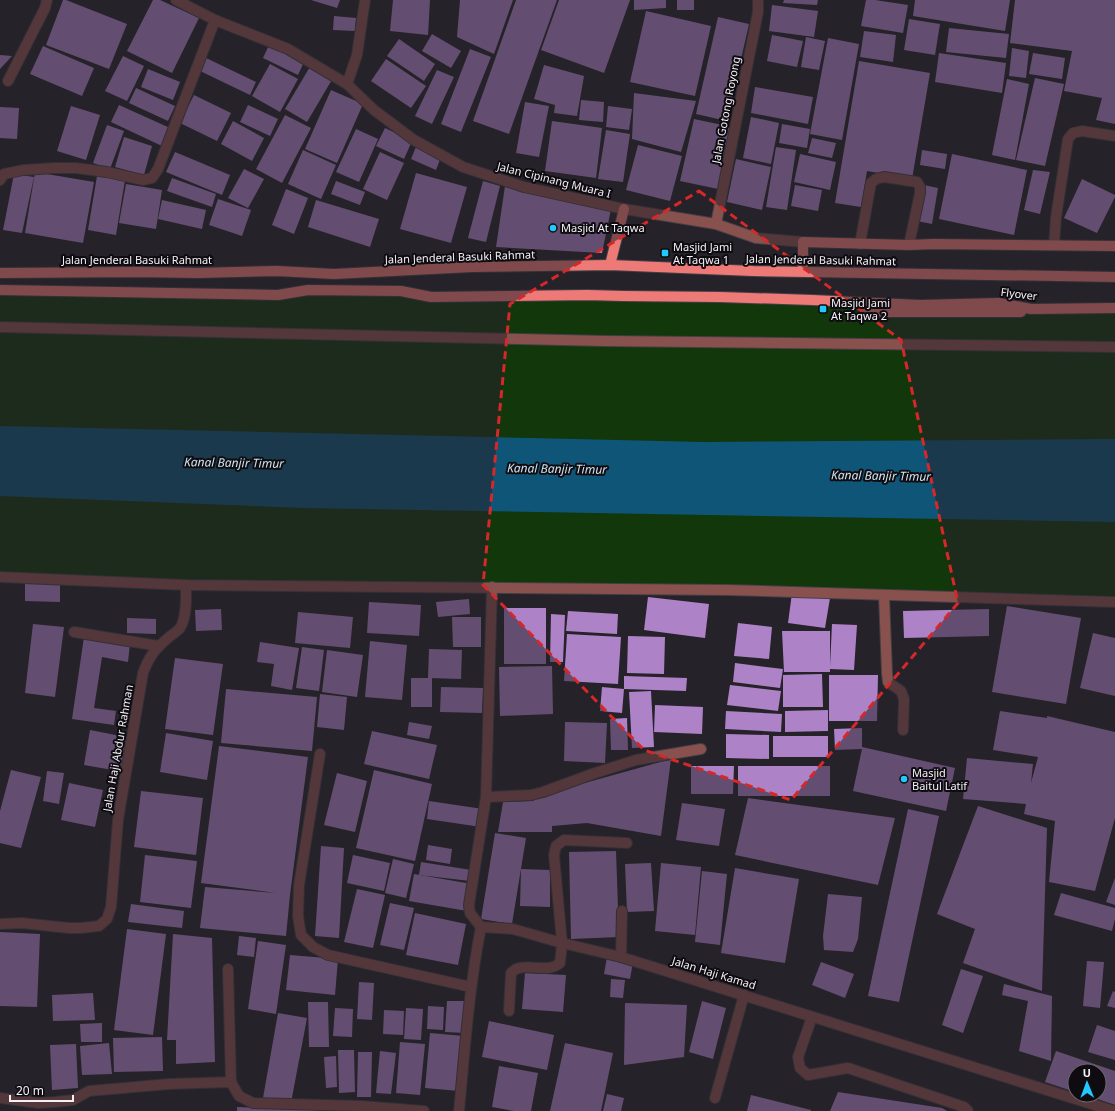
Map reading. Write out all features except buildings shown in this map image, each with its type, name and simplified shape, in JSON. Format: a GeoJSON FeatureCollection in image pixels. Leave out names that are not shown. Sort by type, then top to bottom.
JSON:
{"type":"FeatureCollection","features":[{"type":"Feature","properties":{"kind":"main road"},"geometry":{"type":"LineString","coordinates":[[610,265],[624,209]]}},
{"type":"Feature","properties":{"kind":"main road"},"geometry":{"type":"LineString","coordinates":[[803,242],[803,271]]}},
{"type":"Feature","properties":{"kind":"main road","name":"Jalan Jenderal Basuki Rahmat"},"geometry":{"type":"LineString","coordinates":[[803,242],[909,245],[1115,246]]}},
{"type":"Feature","properties":{"kind":"main road","name":"Jalan Jenderal Basuki Rahmat"},"geometry":{"type":"LineString","coordinates":[[0,273],[198,273],[277,271],[334,274],[472,267],[610,265],[753,271],[922,274]]}},
{"type":"Feature","properties":{"kind":"main road","name":"Flyover"},"geometry":{"type":"LineString","coordinates":[[922,274],[1115,277]]}},
{"type":"Feature","properties":{"kind":"main road"},"geometry":{"type":"LineString","coordinates":[[0,290],[278,295],[308,290],[401,291],[432,297],[588,294],[812,300],[884,312],[1115,312]]}},
{"type":"Feature","properties":{"kind":"main road","name":"Flyover"},"geometry":{"type":"LineString","coordinates":[[812,300],[920,305],[999,303],[1031,309],[1115,308]]}},
{"type":"Feature","properties":{"kind":"street"},"geometry":{"type":"LineString","coordinates":[[8,80],[45,8],[47,0]]}},
{"type":"Feature","properties":{"kind":"street","name":"Jalan Cipinang Muara I"},"geometry":{"type":"LineString","coordinates":[[176,0],[215,20],[288,49],[347,84],[374,110],[414,140],[463,167],[524,187],[624,209],[716,224],[756,238],[803,242]]}},
{"type":"Feature","properties":{"kind":"street"},"geometry":{"type":"LineString","coordinates":[[347,84],[357,55],[365,0]]}},
{"type":"Feature","properties":{"kind":"street","name":"Jalan Gotong Royong"},"geometry":{"type":"LineString","coordinates":[[716,224],[758,12],[758,0]]}},
{"type":"Feature","properties":{"kind":"street"},"geometry":{"type":"LineString","coordinates":[[0,180],[4,174],[23,170],[62,168],[76,168],[107,172],[143,180],[152,178],[158,169],[215,20]]}},
{"type":"Feature","properties":{"kind":"street"},"geometry":{"type":"LineString","coordinates":[[1054,245],[1056,217],[1068,140],[1073,133],[1082,131],[1115,136]]}},
{"type":"Feature","properties":{"kind":"street"},"geometry":{"type":"LineString","coordinates":[[860,244],[871,183],[876,179],[884,178],[917,182],[920,186],[920,193],[909,245]]}},
{"type":"Feature","properties":{"kind":"street"},"geometry":{"type":"LineString","coordinates":[[0,327],[605,341],[1115,347]]}},
{"type":"Feature","properties":{"kind":"street"},"geometry":{"type":"LineString","coordinates":[[0,577],[186,585],[728,590],[1115,602]]}},
{"type":"Feature","properties":{"kind":"street","name":"Jalan Haji Abdur Rahman"},"geometry":{"type":"LineString","coordinates":[[0,924],[22,923],[81,928],[98,926],[107,919],[111,908],[118,820],[143,673],[148,660],[159,646],[180,628],[186,608],[186,585]]}},
{"type":"Feature","properties":{"kind":"street"},"geometry":{"type":"LineString","coordinates":[[459,1111],[471,987],[481,927],[470,913],[469,905],[486,797],[492,587]]}},
{"type":"Feature","properties":{"kind":"street"},"geometry":{"type":"LineString","coordinates":[[884,595],[888,682],[900,691],[904,699],[903,730]]}},
{"type":"Feature","properties":{"kind":"street"},"geometry":{"type":"LineString","coordinates":[[74,632],[159,646]]}},
{"type":"Feature","properties":{"kind":"street"},"geometry":{"type":"LineString","coordinates":[[486,797],[543,792],[636,760],[701,750]]}},
{"type":"Feature","properties":{"kind":"street"},"geometry":{"type":"LineString","coordinates":[[320,754],[299,885],[298,916],[301,935],[313,947],[328,955],[471,987]]}},
{"type":"Feature","properties":{"kind":"street"},"geometry":{"type":"LineString","coordinates":[[509,1011],[511,973],[516,969],[523,968],[556,967],[560,963],[562,943],[554,855],[556,846],[564,840],[627,842]]}},
{"type":"Feature","properties":{"kind":"street"},"geometry":{"type":"LineString","coordinates":[[621,957],[622,911]]}},
{"type":"Feature","properties":{"kind":"street","name":"Jalan Haji Kamad"},"geometry":{"type":"LineString","coordinates":[[481,927],[514,929],[562,943],[621,957],[1114,1111]]}},
{"type":"Feature","properties":{"kind":"street"},"geometry":{"type":"LineString","coordinates":[[228,969],[231,1082],[239,1096],[253,1103],[361,1106],[424,1111]]}},
{"type":"Feature","properties":{"kind":"street"},"geometry":{"type":"LineString","coordinates":[[715,1098],[744,995]]}},
{"type":"Feature","properties":{"kind":"street"},"geometry":{"type":"LineString","coordinates":[[812,1017],[798,1057],[800,1068],[808,1075],[848,1068],[964,1107],[968,1111]]}},
{"type":"Feature","properties":{"kind":"street"},"geometry":{"type":"LineString","coordinates":[[0,1098],[38,1103],[55,1102],[73,1100],[89,1091],[169,1084],[231,1082]]}},
{"type":"Feature","properties":{"kind":"highlighted area"},"geometry":{"type":"Polygon","coordinates":[[[699,191],[901,340],[958,603],[791,800],[644,750],[483,585],[510,304],[699,191]]]}},
{"type":"Feature","properties":{"kind":"green space"},"geometry":{"type":"Polygon","coordinates":[[[0,290],[213,294],[308,290],[432,297],[812,300],[885,312],[1115,312],[1115,602],[425,588],[0,576],[0,290]]]}},
{"type":"Feature","properties":{"kind":"water","name":"Kanal Banjir Timur"},"geometry":{"type":"Polygon","coordinates":[[[0,426],[704,442],[1115,439],[1115,522],[304,508],[0,496],[0,426]]]}},
{"type":"Feature","properties":{"kind":"place","name":"Masjid At Taqwa"},"geometry":{"type":"Point","coordinates":[553,228]}},
{"type":"Feature","properties":{"kind":"place","name":"Masjid Jami At Taqwa 1"},"geometry":{"type":"Point","coordinates":[665,253]}},
{"type":"Feature","properties":{"kind":"place","name":"Masjid Jami At Taqwa 2"},"geometry":{"type":"Point","coordinates":[823,309]}},
{"type":"Feature","properties":{"kind":"place","name":"Masjid Baitul Latif"},"geometry":{"type":"Point","coordinates":[904,779]}}]}
